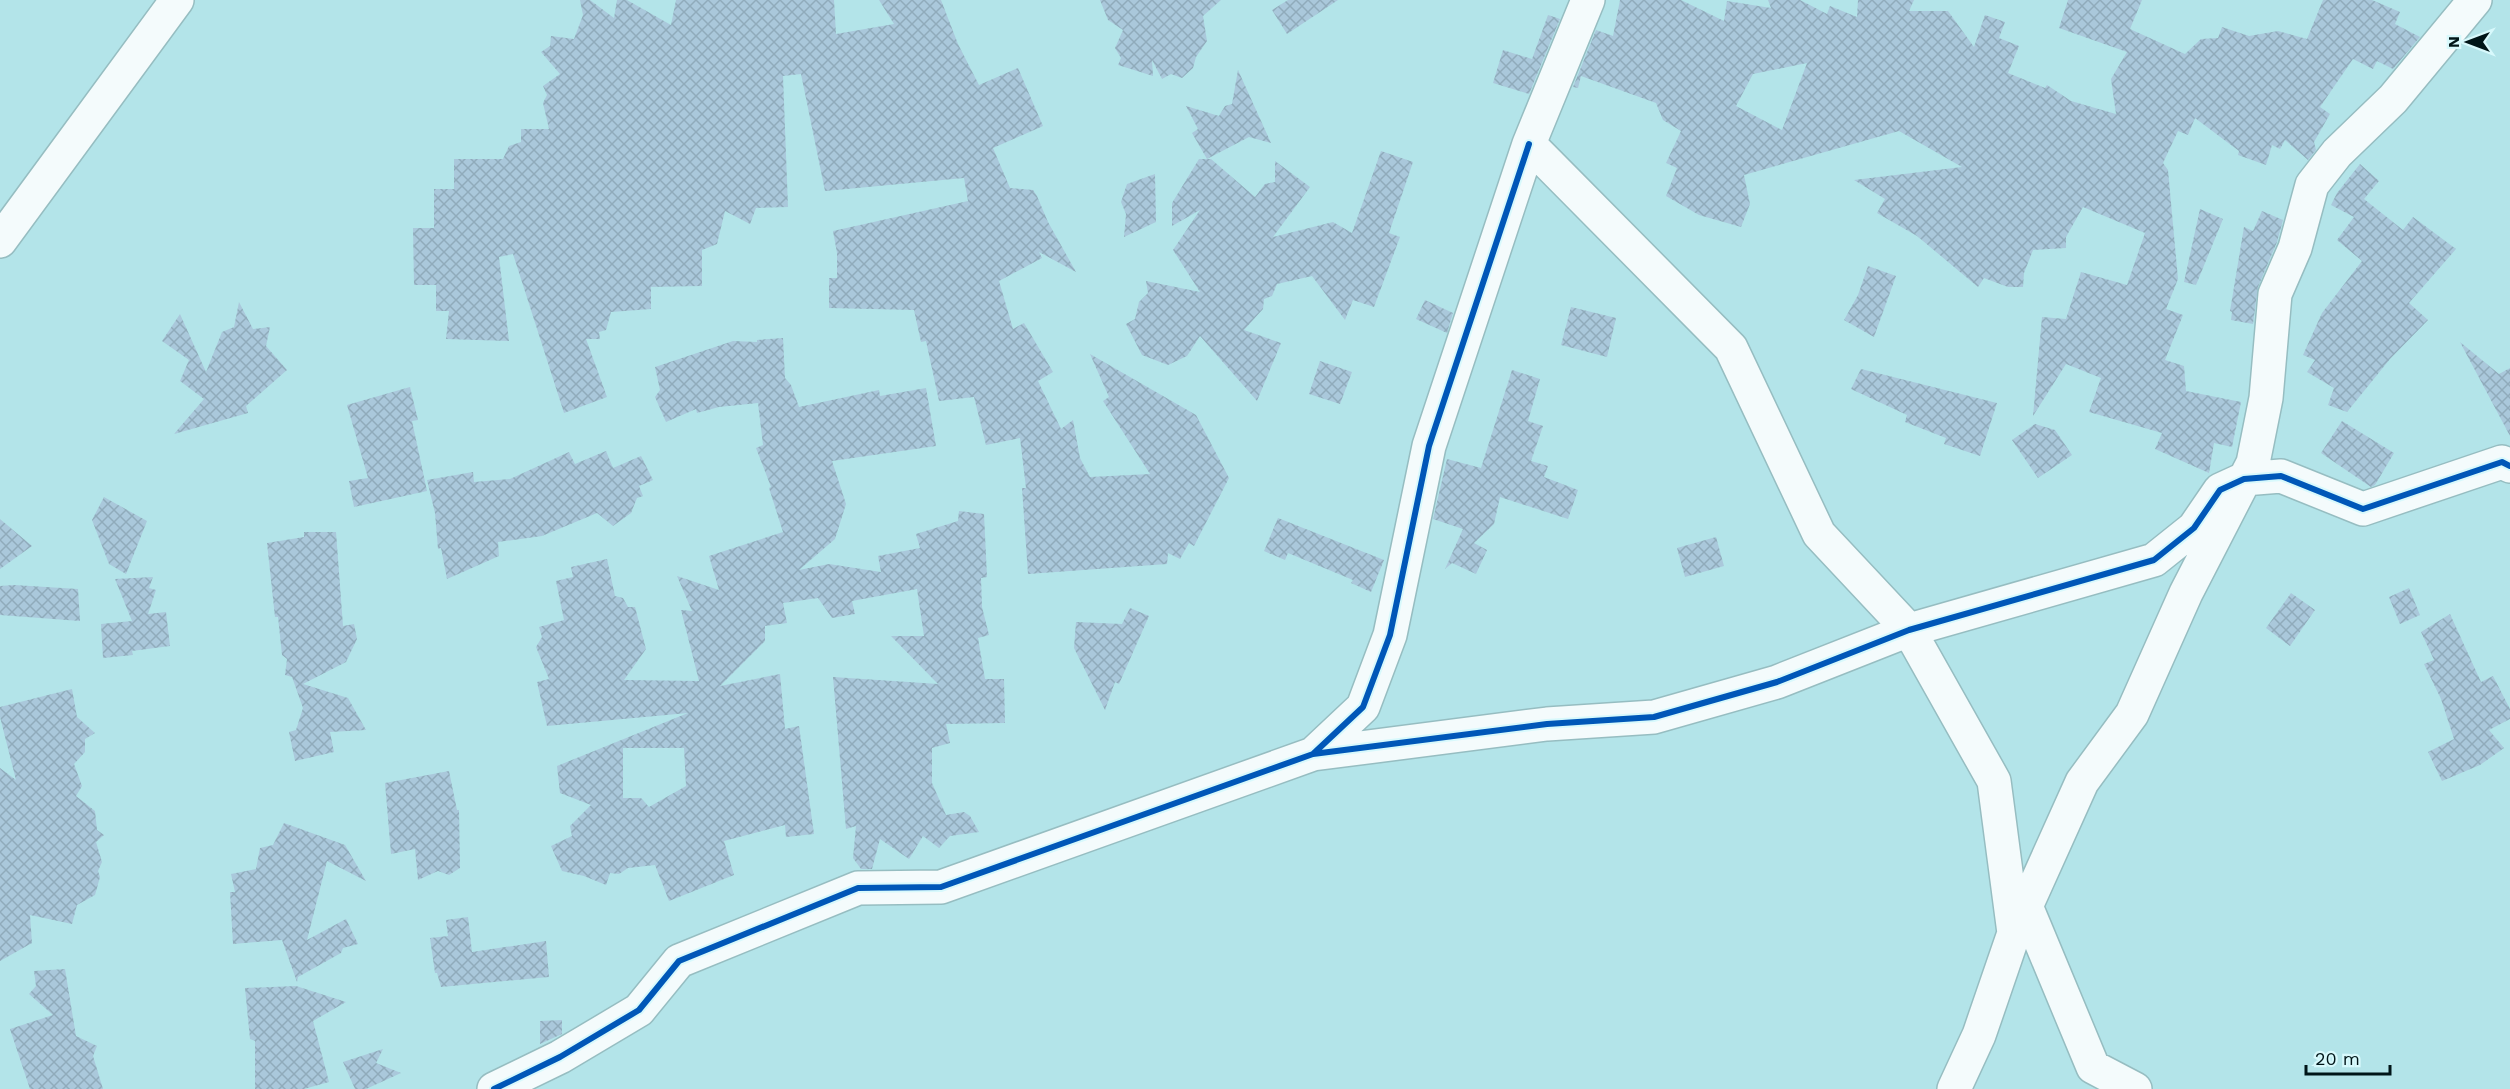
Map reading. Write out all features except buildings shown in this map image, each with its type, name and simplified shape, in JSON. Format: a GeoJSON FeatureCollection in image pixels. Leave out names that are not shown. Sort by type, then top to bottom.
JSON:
{"type":"FeatureCollection","features":[{"type":"Feature","properties":{"kind":"street"},"geometry":{"type":"LineString","coordinates":[[0,241],[177,0]]}},
{"type":"Feature","properties":{"kind":"street"},"geometry":{"type":"LineString","coordinates":[[1313,754],[1363,707],[1390,634],[1429,446],[1529,144],[1588,0]]}},
{"type":"Feature","properties":{"kind":"street"},"geometry":{"type":"LineString","coordinates":[[1954,1089],[1979,1035],[2020,920],[2082,782],[2133,714],[2186,593],[2253,463],[2266,398],[2275,294],[2295,248],[2312,185],[2337,153],[2393,99],[2475,0]]}},
{"type":"Feature","properties":{"kind":"street"},"geometry":{"type":"LineString","coordinates":[[1529,144],[1731,348],[1819,534],[1909,630],[1994,781],[2020,920],[2093,1067],[2135,1089]]}},
{"type":"Feature","properties":{"kind":"street"},"geometry":{"type":"LineString","coordinates":[[494,1089],[560,1057],[639,1010],[679,962],[858,888],[941,887],[1313,754],[1547,724],[1654,717],[1777,682],[1909,630],[2154,560],[2194,528],[2220,490],[2244,479],[2281,476],[2364,509],[2502,462],[2510,466]]}},
{"type":"Feature","properties":{"kind":"cycle path"},"geometry":{"type":"LineString","coordinates":[[494,1089],[560,1057],[639,1010],[679,961],[858,888],[941,887],[1313,754],[1363,707],[1390,635],[1429,446],[1529,144]]}},
{"type":"Feature","properties":{"kind":"cycle path"},"geometry":{"type":"LineString","coordinates":[[1313,754],[1547,724],[1654,717],[1777,682],[1909,630],[2154,560],[2194,528],[2220,490],[2244,479],[2281,476],[2363,509],[2502,462],[2510,466]]}}]}
